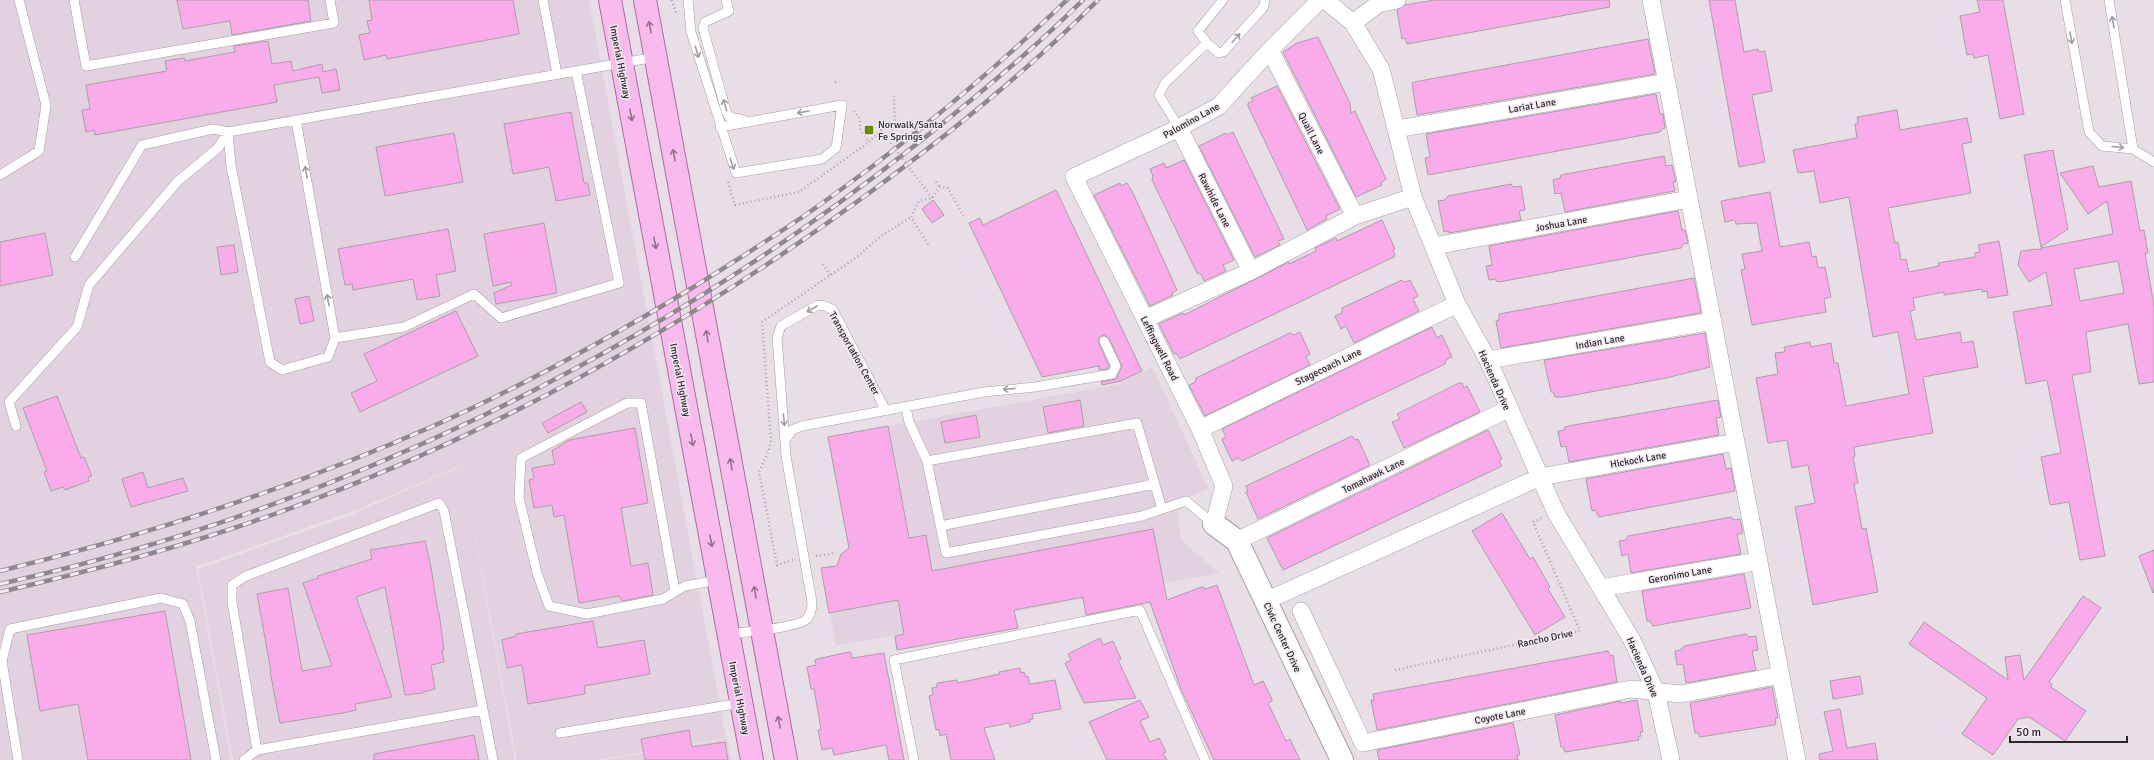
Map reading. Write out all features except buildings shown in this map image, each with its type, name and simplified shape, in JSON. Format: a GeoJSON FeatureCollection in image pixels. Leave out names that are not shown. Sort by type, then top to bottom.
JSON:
{"type":"FeatureCollection","features":[{"type":"Feature","properties":{"kind":"main road","name":"Imperial Highway"},"geometry":{"type":"LineString","coordinates":[[610,0],[752,760]]}},
{"type":"Feature","properties":{"kind":"main road"},"geometry":{"type":"LineString","coordinates":[[645,0],[786,760]]}},
{"type":"Feature","properties":{"kind":"street","name":"Palomino Lane"},"geometry":{"type":"LineString","coordinates":[[1074,177],[1179,128],[1219,106],[1270,50],[1320,0]]}},
{"type":"Feature","properties":{"kind":"street","name":"Hacienda Drive"},"geometry":{"type":"LineString","coordinates":[[1325,0],[1353,23],[1381,69],[1413,197],[1457,304],[1488,360],[1508,409],[1556,513],[1632,640],[1656,692],[1671,760]]}},
{"type":"Feature","properties":{"kind":"street"},"geometry":{"type":"LineString","coordinates":[[1353,23],[1378,4],[1397,0]]}},
{"type":"Feature","properties":{"kind":"street"},"geometry":{"type":"LineString","coordinates":[[1651,0],[1797,760]]}},
{"type":"Feature","properties":{"kind":"street","name":"Quail Lane"},"geometry":{"type":"LineString","coordinates":[[1270,50],[1355,216]]}},
{"type":"Feature","properties":{"kind":"street","name":"Lariat Lane"},"geometry":{"type":"LineString","coordinates":[[1397,129],[1667,82]]}},
{"type":"Feature","properties":{"kind":"street","name":"Rawhide Lane"},"geometry":{"type":"LineString","coordinates":[[1179,128],[1251,271]]}},
{"type":"Feature","properties":{"kind":"street","name":"Leffingwell Road"},"geometry":{"type":"LineString","coordinates":[[1074,177],[1200,429],[1224,486],[1214,524]]}},
{"type":"Feature","properties":{"kind":"street"},"geometry":{"type":"LineString","coordinates":[[1145,319],[1251,271],[1355,216],[1413,197]]}},
{"type":"Feature","properties":{"kind":"street","name":"Joshua Lane"},"geometry":{"type":"LineString","coordinates":[[1434,246],[1689,199]]}},
{"type":"Feature","properties":{"kind":"street","name":"Stagecoach Lane"},"geometry":{"type":"LineString","coordinates":[[1200,429],[1457,304]]}},
{"type":"Feature","properties":{"kind":"street","name":"Indian Lane"},"geometry":{"type":"LineString","coordinates":[[1488,360],[1712,321]]}},
{"type":"Feature","properties":{"kind":"street","name":"Tomahawk Lane"},"geometry":{"type":"LineString","coordinates":[[1237,541],[1508,409]]}},
{"type":"Feature","properties":{"kind":"street","name":"Hickock Lane"},"geometry":{"type":"LineString","coordinates":[[1540,477],[1736,442]]}},
{"type":"Feature","properties":{"kind":"street"},"geometry":{"type":"LineString","coordinates":[[1266,601],[1540,477]]}},
{"type":"Feature","properties":{"kind":"street","name":"Civic Center Drive"},"geometry":{"type":"LineString","coordinates":[[1214,524],[1237,541],[1342,760]]}},
{"type":"Feature","properties":{"kind":"street","name":"Geronimo Lane"},"geometry":{"type":"LineString","coordinates":[[1601,588],[1759,561]]}},
{"type":"Feature","properties":{"kind":"street","name":"Coyote Lane"},"geometry":{"type":"LineString","coordinates":[[1301,611],[1363,743],[1631,689],[1681,694],[1781,676]]}},
{"type":"Feature","properties":{"kind":"lane"},"geometry":{"type":"LineString","coordinates":[[0,175],[39,151],[46,105],[19,0]]}},
{"type":"Feature","properties":{"kind":"lane"},"geometry":{"type":"LineString","coordinates":[[74,0],[86,66],[334,23],[330,0]]}},
{"type":"Feature","properties":{"kind":"lane"},"geometry":{"type":"LineString","coordinates":[[544,0],[558,74]]}},
{"type":"Feature","properties":{"kind":"lane"},"geometry":{"type":"LineString","coordinates":[[688,0],[691,32],[720,127],[736,173],[822,159],[836,148],[842,105],[720,127]]}},
{"type":"Feature","properties":{"kind":"lane"},"geometry":{"type":"LineString","coordinates":[[726,0],[729,11],[709,19],[705,22],[703,28],[729,117],[756,121]]}},
{"type":"Feature","properties":{"kind":"lane"},"geometry":{"type":"LineString","coordinates":[[1223,0],[1199,27],[1200,34],[1215,52],[1223,52],[1263,8],[1265,0]]}},
{"type":"Feature","properties":{"kind":"lane"},"geometry":{"type":"LineString","coordinates":[[2065,0],[2090,132],[2102,146],[2133,149],[2154,162]]}},
{"type":"Feature","properties":{"kind":"lane"},"geometry":{"type":"LineString","coordinates":[[2109,0],[2133,149]]}},
{"type":"Feature","properties":{"kind":"lane"},"geometry":{"type":"LineString","coordinates":[[1179,128],[1159,96],[1165,83],[1207,43]]}},
{"type":"Feature","properties":{"kind":"lane"},"geometry":{"type":"LineString","coordinates":[[75,257],[142,145],[213,130],[228,132],[656,57]]}},
{"type":"Feature","properties":{"kind":"lane"},"geometry":{"type":"LineString","coordinates":[[335,338],[404,327],[474,294],[501,318],[619,283],[576,71]]}},
{"type":"Feature","properties":{"kind":"lane"},"geometry":{"type":"LineString","coordinates":[[228,132],[231,166],[270,362],[282,370],[328,357],[335,338],[296,120]]}},
{"type":"Feature","properties":{"kind":"lane"},"geometry":{"type":"LineString","coordinates":[[16,426],[9,402],[77,327],[89,285],[178,181],[218,148],[228,132]]}},
{"type":"Feature","properties":{"kind":"lane","name":"Transportation Center"},"geometry":{"type":"LineString","coordinates":[[728,634],[797,624],[803,622],[810,614],[812,602],[786,456],[786,439],[777,337],[782,326],[818,305],[826,306],[832,310],[886,411]]}},
{"type":"Feature","properties":{"kind":"lane"},"geometry":{"type":"LineString","coordinates":[[786,439],[789,434],[797,428],[984,392],[1035,387],[1112,374],[1116,366],[1104,341]]}},
{"type":"Feature","properties":{"kind":"lane"},"geometry":{"type":"LineString","coordinates":[[675,591],[641,403],[627,403],[521,458],[519,498],[537,573],[549,606],[587,614],[663,599],[685,586],[718,580]]}},
{"type":"Feature","properties":{"kind":"lane"},"geometry":{"type":"LineString","coordinates":[[906,407],[909,422],[927,461],[946,553],[1142,516],[1186,501],[1214,524]]}},
{"type":"Feature","properties":{"kind":"lane"},"geometry":{"type":"LineString","coordinates":[[927,461],[1137,423],[1162,509]]}},
{"type":"Feature","properties":{"kind":"lane"},"geometry":{"type":"LineString","coordinates":[[940,526],[1155,484]]}},
{"type":"Feature","properties":{"kind":"lane"},"geometry":{"type":"LineString","coordinates":[[257,750],[232,602],[232,586],[246,576],[439,503],[444,511],[493,760]]}},
{"type":"Feature","properties":{"kind":"lane"},"geometry":{"type":"LineString","coordinates":[[18,760],[2,661],[10,629],[161,598],[183,604],[190,621],[216,760]]}},
{"type":"Feature","properties":{"kind":"lane"},"geometry":{"type":"LineString","coordinates":[[914,760],[894,660],[1140,610],[1205,760]]}},
{"type":"Feature","properties":{"kind":"lane"},"geometry":{"type":"LineString","coordinates":[[560,733],[741,703]]}},
{"type":"Feature","properties":{"kind":"lane"},"geometry":{"type":"LineString","coordinates":[[244,760],[257,750],[483,710]]}},
{"type":"Feature","properties":{"kind":"path"},"geometry":{"type":"LineString","coordinates":[[835,82],[839,81]]}},
{"type":"Feature","properties":{"kind":"path"},"geometry":{"type":"LineString","coordinates":[[799,192],[868,142],[881,130],[895,126],[894,96]]}},
{"type":"Feature","properties":{"kind":"path"},"geometry":{"type":"LineString","coordinates":[[853,109],[860,118],[860,129],[868,142]]}},
{"type":"Feature","properties":{"kind":"path"},"geometry":{"type":"LineString","coordinates":[[881,130],[932,198]]}},
{"type":"Feature","properties":{"kind":"path"},"geometry":{"type":"LineString","coordinates":[[936,182],[940,187],[948,188],[964,217]]}},
{"type":"Feature","properties":{"kind":"path"},"geometry":{"type":"LineString","coordinates":[[836,553],[804,558],[777,565],[759,472],[769,450],[771,440],[762,322],[857,257],[881,236],[911,216],[919,201],[932,198],[940,187]]}},
{"type":"Feature","properties":{"kind":"path"},"geometry":{"type":"LineString","coordinates":[[911,216],[928,244]]}},
{"type":"Feature","properties":{"kind":"path"},"geometry":{"type":"LineString","coordinates":[[823,264],[830,275]]}},
{"type":"Feature","properties":{"kind":"path","name":"Rancho Drive"},"geometry":{"type":"LineString","coordinates":[[1395,670],[1580,631],[1533,522],[1556,513]]}},
{"type":"Feature","properties":{"kind":"shaded area"},"geometry":{"type":"Polygon","coordinates":[[[0,0],[589,0],[726,738],[597,760],[517,760],[462,465],[356,510],[196,567],[231,760],[0,760],[0,0]]]}},
{"type":"Feature","properties":{"kind":"shaded area"},"geometry":{"type":"Polygon","coordinates":[[[1152,367],[1209,489],[1190,496],[1181,507],[1178,520],[1180,535],[1184,543],[1219,573],[836,646],[821,568],[837,566],[841,554],[849,549],[828,437],[1120,384],[1152,367]]]}},
{"type":"Feature","properties":{"kind":"shaded area"},"geometry":{"type":"Polygon","coordinates":[[[462,466],[515,760],[233,760],[198,569],[346,517],[462,466]]]}},
{"type":"Feature","properties":{"kind":"shaded area"},"geometry":{"type":"Polygon","coordinates":[[[727,739],[731,760],[606,760],[727,739]]]}},
{"type":"Feature","properties":{"kind":"railway"},"geometry":{"type":"LineString","coordinates":[[0,571],[165,526],[273,490],[431,427],[498,396],[564,362],[692,288],[773,237],[821,204],[917,132],[978,81],[1067,0]]}},
{"type":"Feature","properties":{"kind":"railway"},"geometry":{"type":"LineString","coordinates":[[0,584],[124,552],[247,514],[367,468],[484,415],[598,356],[708,291],[815,220],[961,109],[1023,56],[1083,0]]}},
{"type":"Feature","properties":{"kind":"railway"},"geometry":{"type":"LineString","coordinates":[[0,592],[136,558],[269,516],[348,486],[426,453],[503,417],[579,378],[653,336],[725,292],[796,245],[865,196],[956,127],[1015,78],[1098,0]]}},
{"type":"Feature","properties":{"kind":"place","name":"Norwalk/Santa Fe Springs"},"geometry":{"type":"Point","coordinates":[869,130]}}]}
